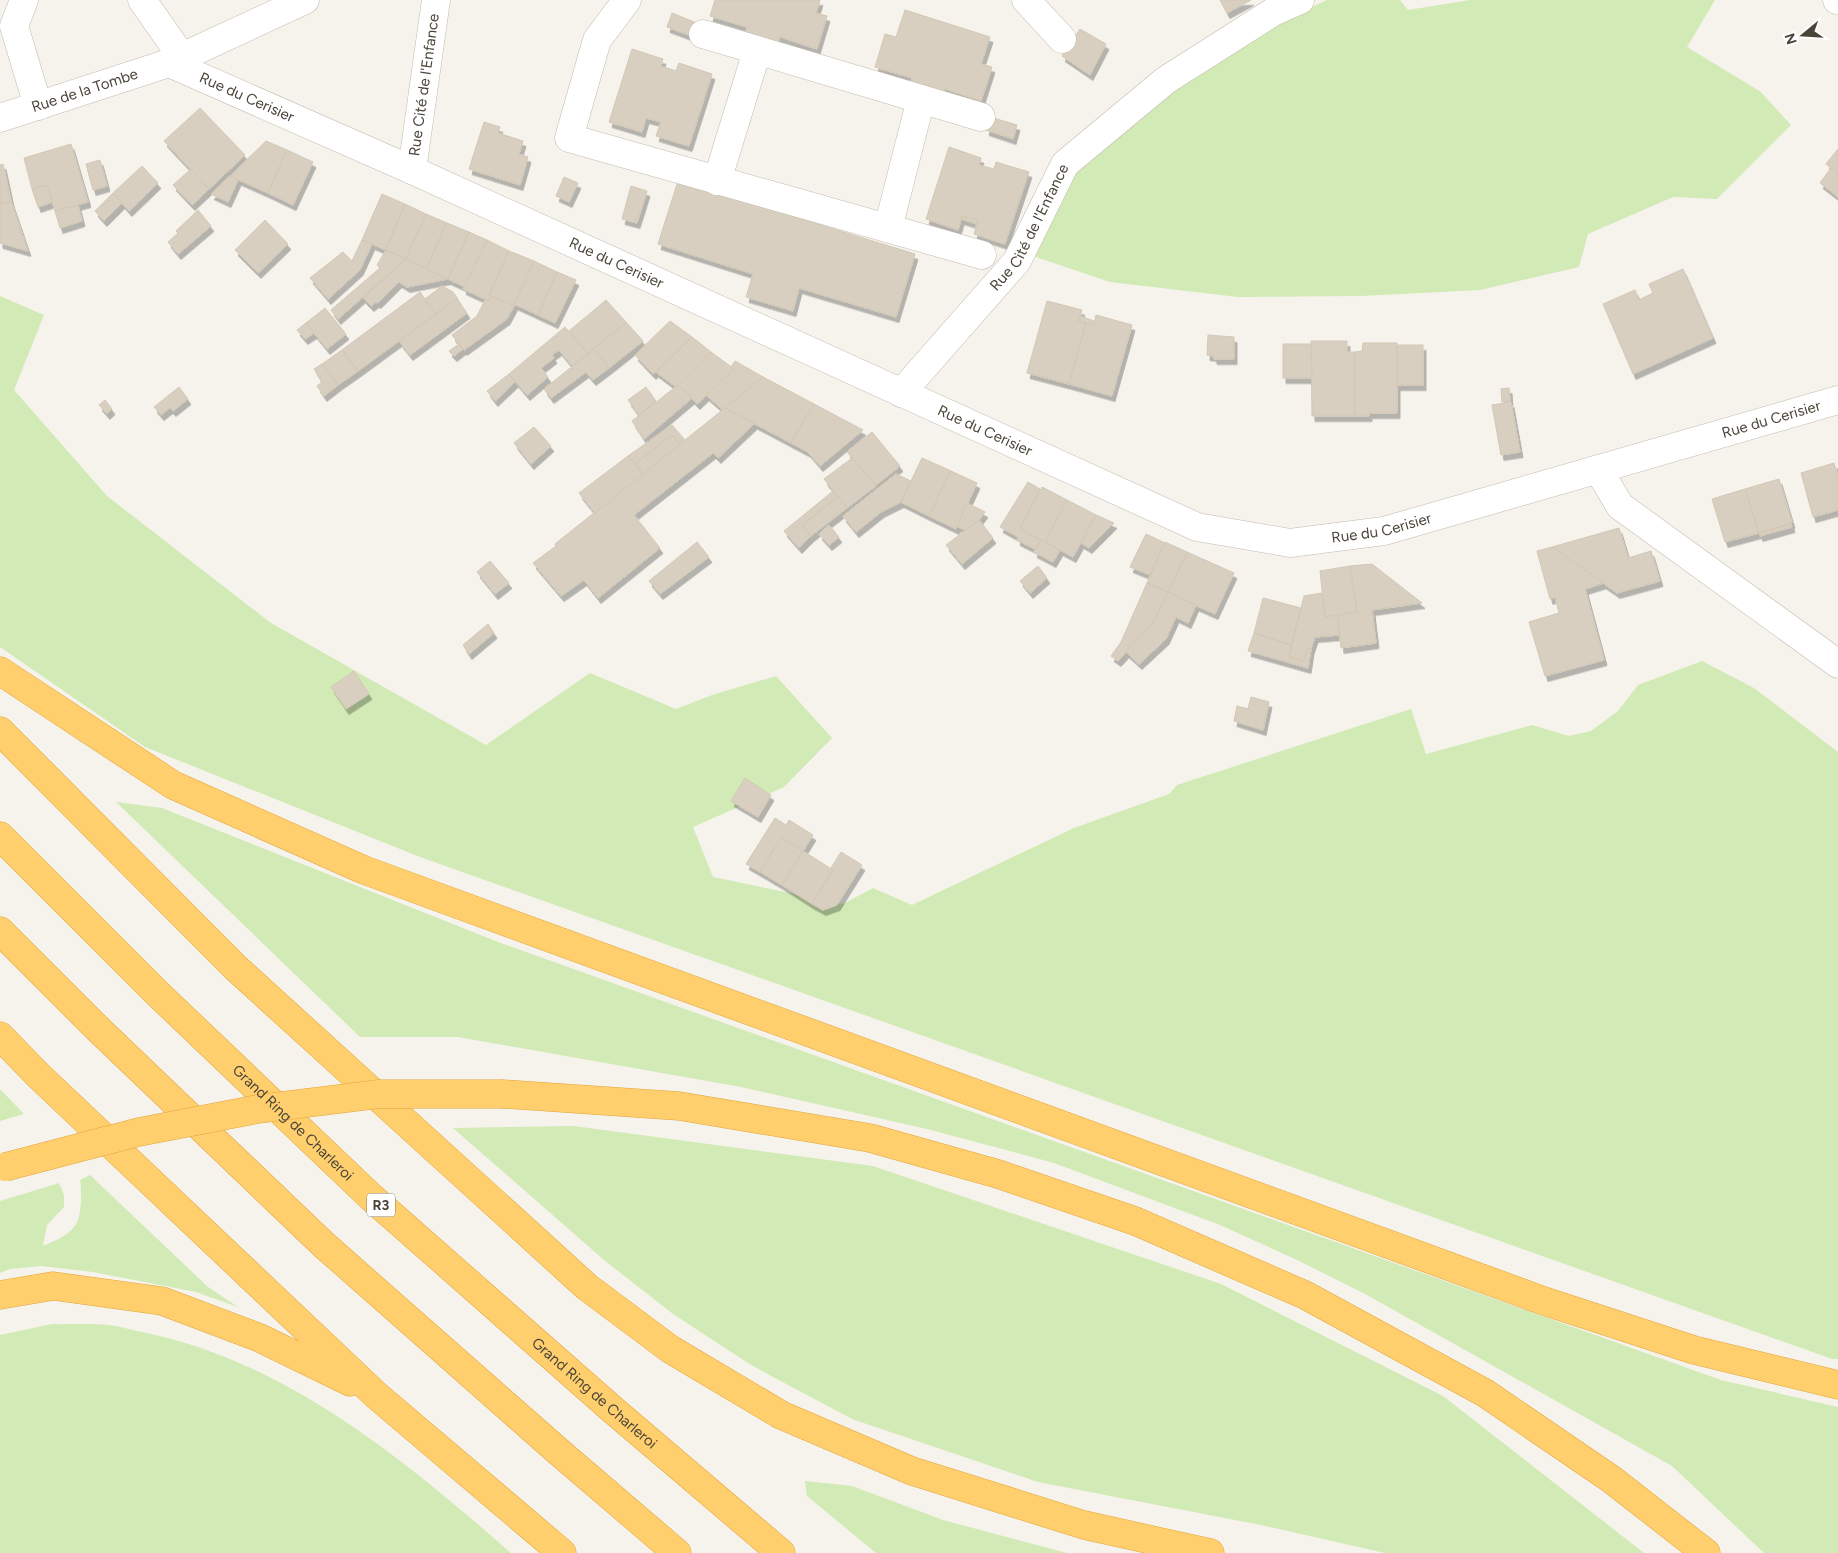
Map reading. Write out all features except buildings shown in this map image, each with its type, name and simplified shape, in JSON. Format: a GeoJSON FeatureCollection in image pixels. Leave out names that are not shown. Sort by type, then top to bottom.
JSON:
{"type":"FeatureCollection","features":[{"type":"Feature","properties":{"kind":"highway"},"geometry":{"type":"LineString","coordinates":[[0,671],[173,785],[364,870],[1544,1300],[1694,1350],[1838,1385]]}},
{"type":"Feature","properties":{"kind":"highway"},"geometry":{"type":"LineString","coordinates":[[0,731],[243,974],[587,1287],[670,1349],[781,1415],[912,1471],[1084,1526],[1210,1553]]}},
{"type":"Feature","properties":{"kind":"highway","name":"Grand Ring de Charleroi"},"geometry":{"type":"LineString","coordinates":[[0,836],[157,993],[371,1197],[606,1404],[781,1553]]}},
{"type":"Feature","properties":{"kind":"highway"},"geometry":{"type":"LineString","coordinates":[[0,931],[97,1028],[324,1245],[677,1553]]}},
{"type":"Feature","properties":{"kind":"highway"},"geometry":{"type":"LineString","coordinates":[[0,1036],[39,1076],[376,1395],[562,1553]]}},
{"type":"Feature","properties":{"kind":"highway"},"geometry":{"type":"LineString","coordinates":[[3,1168],[139,1132],[258,1109],[379,1094],[503,1094],[678,1106],[870,1138],[998,1174],[1135,1222],[1305,1295],[1485,1393],[1611,1479],[1706,1553]]}},
{"type":"Feature","properties":{"kind":"highway"},"geometry":{"type":"LineString","coordinates":[[0,1295],[53,1286],[162,1301],[260,1338],[376,1395]]}},
{"type":"Feature","properties":{"kind":"street"},"geometry":{"type":"LineString","coordinates":[[24,0],[14,26],[38,106]]}},
{"type":"Feature","properties":{"kind":"street"},"geometry":{"type":"LineString","coordinates":[[142,0],[175,60],[305,0]]}},
{"type":"Feature","properties":{"kind":"street","name":"Rue Cité de l'Enfance"},"geometry":{"type":"LineString","coordinates":[[412,170],[436,0]]}},
{"type":"Feature","properties":{"kind":"street","name":"Rue Cité de l'Enfance"},"geometry":{"type":"LineString","coordinates":[[627,0],[597,40],[569,138],[982,255]]}},
{"type":"Feature","properties":{"kind":"street"},"geometry":{"type":"LineString","coordinates":[[1026,0],[1062,39]]}},
{"type":"Feature","properties":{"kind":"street","name":"Rue Cité de l'Enfance"},"geometry":{"type":"LineString","coordinates":[[902,393],[1017,261],[1065,164],[1166,80],[1273,12],[1300,0]]}},
{"type":"Feature","properties":{"kind":"street"},"geometry":{"type":"LineString","coordinates":[[703,34],[981,117]]}},
{"type":"Feature","properties":{"kind":"street"},"geometry":{"type":"LineString","coordinates":[[717,181],[758,51]]}},
{"type":"Feature","properties":{"kind":"street","name":"Rue de la Tombe"},"geometry":{"type":"LineString","coordinates":[[0,118],[175,60]]}},
{"type":"Feature","properties":{"kind":"street","name":"Rue du Cerisier"},"geometry":{"type":"LineString","coordinates":[[175,60],[412,170],[1197,527],[1290,543],[1384,530],[1838,400]]}},
{"type":"Feature","properties":{"kind":"street"},"geometry":{"type":"LineString","coordinates":[[888,228],[921,99]]}},
{"type":"Feature","properties":{"kind":"street"},"geometry":{"type":"LineString","coordinates":[[1598,469],[1620,506],[1838,664]]}},
{"type":"Feature","properties":{"kind":"green space"},"geometry":{"type":"Polygon","coordinates":[[[1327,0],[1400,0],[1408,10],[1470,0],[1715,0],[1687,47],[1761,92],[1791,125],[1717,199],[1673,197],[1588,234],[1579,267],[1480,290],[1361,296],[1238,297],[1110,282],[1033,256],[1076,166],[1166,91],[1277,23],[1327,0]]]}},
{"type":"Feature","properties":{"kind":"green space"},"geometry":{"type":"Polygon","coordinates":[[[0,296],[44,315],[14,390],[107,496],[271,623],[486,745],[590,673],[676,709],[712,695],[776,676],[832,738],[784,787],[693,827],[713,877],[843,904],[873,888],[912,905],[1074,828],[1169,794],[1177,785],[1411,709],[1426,754],[1532,725],[1569,736],[1591,731],[1618,711],[1638,685],[1702,661],[1754,688],[1838,752],[1838,1359],[1832,1359],[420,857],[145,747],[0,647],[0,296]]]}},
{"type":"Feature","properties":{"kind":"green space"},"geometry":{"type":"Polygon","coordinates":[[[116,802],[162,808],[498,942],[1721,1380],[1838,1407],[1838,1553],[1764,1553],[1672,1466],[1367,1295],[1295,1259],[1220,1225],[1054,1163],[927,1129],[741,1087],[458,1037],[360,1037],[116,802]]]}},
{"type":"Feature","properties":{"kind":"green space"},"geometry":{"type":"Polygon","coordinates":[[[0,1089],[24,1114],[0,1121],[0,1089]]]}},
{"type":"Feature","properties":{"kind":"green space"},"geometry":{"type":"Polygon","coordinates":[[[574,1126],[873,1166],[1221,1284],[1443,1396],[1644,1553],[1385,1553],[1261,1525],[1038,1482],[852,1419],[751,1365],[673,1314],[604,1260],[453,1128],[574,1126]]]}},
{"type":"Feature","properties":{"kind":"green space"},"geometry":{"type":"Polygon","coordinates":[[[90,1175],[208,1287],[238,1307],[196,1292],[93,1272],[41,1266],[10,1269],[0,1273],[0,1201],[59,1183],[64,1195],[64,1207],[47,1225],[43,1246],[64,1236],[77,1223],[81,1198],[80,1180],[90,1175]]]}},
{"type":"Feature","properties":{"kind":"green space"},"geometry":{"type":"Polygon","coordinates":[[[52,1324],[117,1326],[195,1346],[245,1366],[294,1390],[340,1418],[385,1449],[511,1553],[0,1553],[0,1335],[52,1324]]]}},
{"type":"Feature","properties":{"kind":"green space"},"geometry":{"type":"Polygon","coordinates":[[[805,1481],[852,1486],[943,1520],[1067,1553],[876,1553],[807,1496],[805,1481]]]}}]}
